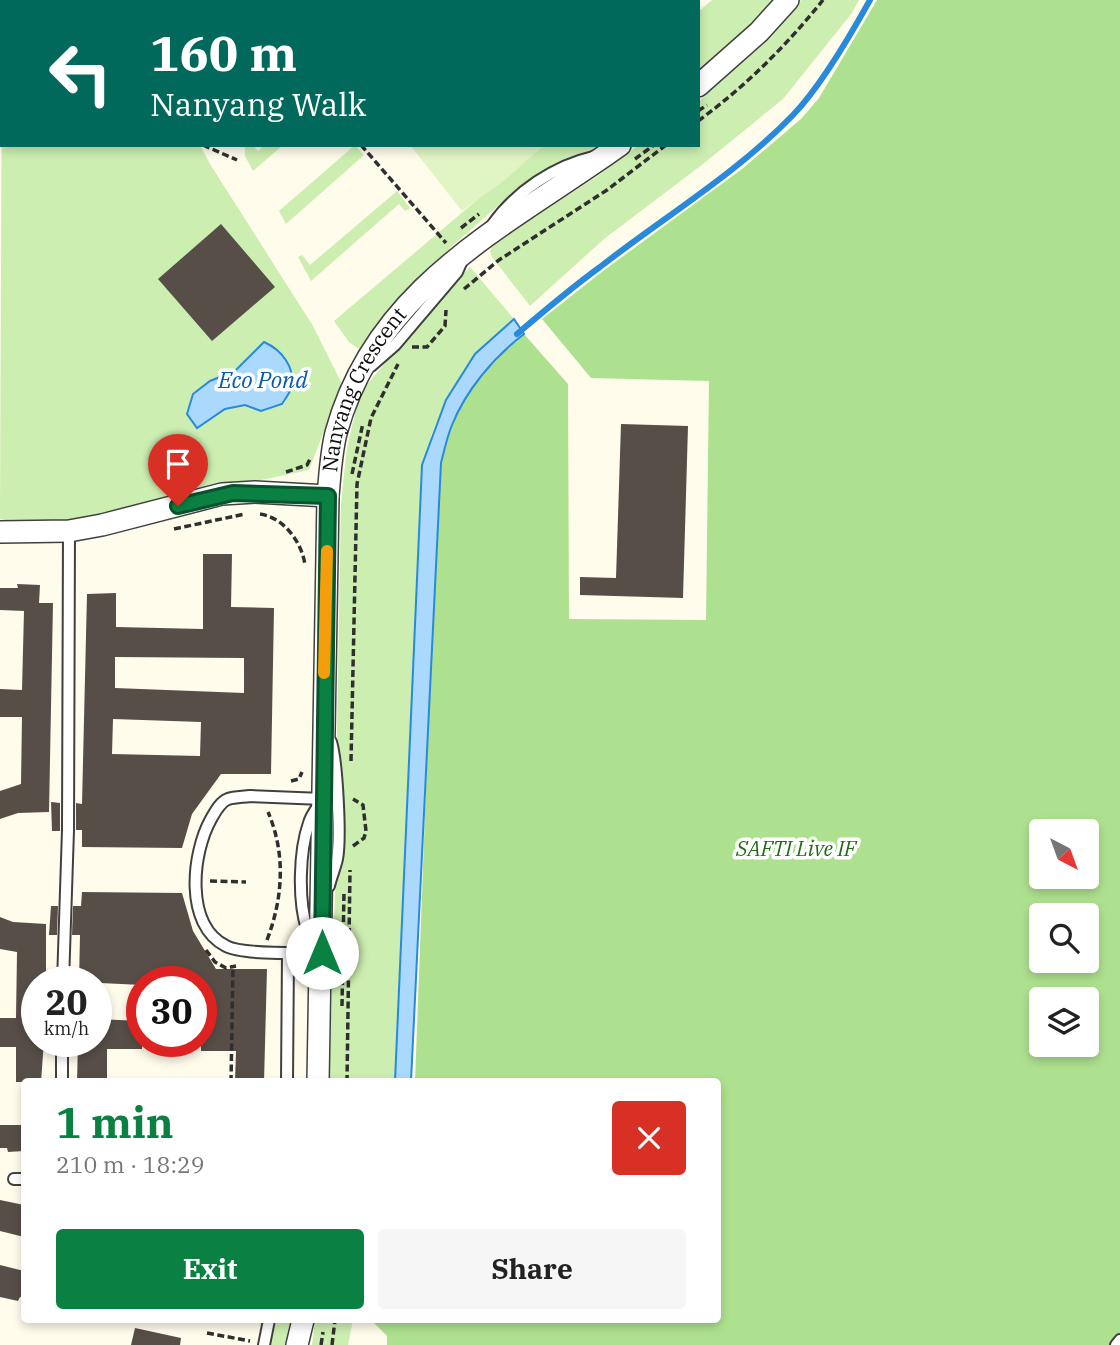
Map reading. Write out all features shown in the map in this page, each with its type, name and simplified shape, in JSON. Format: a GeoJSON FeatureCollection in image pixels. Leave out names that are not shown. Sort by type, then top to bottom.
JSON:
{"type":"FeatureCollection","features":[{"type":"Feature","properties":{"kind":"street"},"geometry":{"type":"LineString","coordinates":[[700,84],[759,32],[788,0]]}},
{"type":"Feature","properties":{"kind":"street","name":"Nanyang Crescent"},"geometry":{"type":"LineString","coordinates":[[318,1078],[328,496],[336,434],[359,375],[380,341],[465,238],[615,149]]}},
{"type":"Feature","properties":{"kind":"street"},"geometry":{"type":"LineString","coordinates":[[0,532],[69,531],[222,494],[255,492],[328,496]]}},
{"type":"Feature","properties":{"kind":"street"},"geometry":{"type":"LineString","coordinates":[[298,1345],[302,1323]]}},
{"type":"Feature","properties":{"kind":"lane"},"geometry":{"type":"LineString","coordinates":[[64,966],[68,830],[69,531]]}},
{"type":"Feature","properties":{"kind":"lane"},"geometry":{"type":"LineString","coordinates":[[322,912],[337,857],[334,752],[324,720]]}},
{"type":"Feature","properties":{"kind":"lane"},"geometry":{"type":"LineString","coordinates":[[261,796],[323,799],[309,821],[304,840],[302,873],[303,909],[308,932],[322,953],[246,951],[225,946],[212,934],[196,899],[197,858],[204,833],[217,809],[228,799],[261,796]]}},
{"type":"Feature","properties":{"kind":"lane"},"geometry":{"type":"LineString","coordinates":[[288,954],[288,1078]]}},
{"type":"Feature","properties":{"kind":"lane"},"geometry":{"type":"LineString","coordinates":[[62,1057],[62,1078]]}},
{"type":"Feature","properties":{"kind":"lane"},"geometry":{"type":"LineString","coordinates":[[264,1345],[268,1323]]}},
{"type":"Feature","properties":{"kind":"lane"},"geometry":{"type":"LineString","coordinates":[[304,1323],[309,1345]]}},
{"type":"Feature","properties":{"kind":"lane"},"geometry":{"type":"LineString","coordinates":[[1116,1345],[1120,1340]]}},
{"type":"Feature","properties":{"kind":"path"},"geometry":{"type":"LineString","coordinates":[[700,119],[773,58],[823,0]]}},
{"type":"Feature","properties":{"kind":"path"},"geometry":{"type":"LineString","coordinates":[[208,147],[237,160]]}},
{"type":"Feature","properties":{"kind":"path"},"geometry":{"type":"LineString","coordinates":[[362,147],[446,243]]}},
{"type":"Feature","properties":{"kind":"path"},"geometry":{"type":"LineString","coordinates":[[456,295],[499,260],[607,190],[663,147]]}},
{"type":"Feature","properties":{"kind":"path"},"geometry":{"type":"LineString","coordinates":[[446,243],[465,238],[480,213]]}},
{"type":"Feature","properties":{"kind":"path"},"geometry":{"type":"LineString","coordinates":[[444,250],[446,243]]}},
{"type":"Feature","properties":{"kind":"path"},"geometry":{"type":"LineString","coordinates":[[411,347],[427,347],[445,326],[446,304]]}},
{"type":"Feature","properties":{"kind":"path"},"geometry":{"type":"LineString","coordinates":[[346,696],[348,762],[357,484],[371,418],[404,357]]}},
{"type":"Feature","properties":{"kind":"path"},"geometry":{"type":"LineString","coordinates":[[351,491],[351,479],[364,418]]}},
{"type":"Feature","properties":{"kind":"path"},"geometry":{"type":"LineString","coordinates":[[276,475],[307,465],[312,455]]}},
{"type":"Feature","properties":{"kind":"path"},"geometry":{"type":"LineString","coordinates":[[173,529],[251,513],[266,515],[282,525],[300,546],[306,570]]}},
{"type":"Feature","properties":{"kind":"path"},"geometry":{"type":"LineString","coordinates":[[280,781],[299,779],[303,769]]}},
{"type":"Feature","properties":{"kind":"path"},"geometry":{"type":"LineString","coordinates":[[351,795],[363,805],[366,831],[364,838],[351,848],[351,852]]}},
{"type":"Feature","properties":{"kind":"path"},"geometry":{"type":"LineString","coordinates":[[233,966],[257,951],[267,941],[277,913],[280,851],[275,829],[261,796]]}},
{"type":"Feature","properties":{"kind":"path"},"geometry":{"type":"LineString","coordinates":[[347,1078],[350,865]]}},
{"type":"Feature","properties":{"kind":"path"},"geometry":{"type":"LineString","coordinates":[[341,1015],[344,869]]}},
{"type":"Feature","properties":{"kind":"path"},"geometry":{"type":"LineString","coordinates":[[195,880],[246,882]]}},
{"type":"Feature","properties":{"kind":"path"},"geometry":{"type":"LineString","coordinates":[[202,942],[215,962],[226,968],[247,966]]}},
{"type":"Feature","properties":{"kind":"path"},"geometry":{"type":"LineString","coordinates":[[231,1078],[233,966]]}},
{"type":"Feature","properties":{"kind":"path"},"geometry":{"type":"LineString","coordinates":[[332,1345],[335,1323]]}},
{"type":"Feature","properties":{"kind":"path"},"geometry":{"type":"LineString","coordinates":[[207,1333],[241,1340]]}},
{"type":"Feature","properties":{"kind":"green space"},"geometry":{"type":"Polygon","coordinates":[[[712,0],[788,0],[700,84],[700,10],[712,0]]]}},
{"type":"Feature","properties":{"kind":"green space"},"geometry":{"type":"Polygon","coordinates":[[[801,0],[859,0],[852,13],[783,99],[604,239],[530,306],[492,257],[490,251],[495,242],[596,177],[636,147],[700,147],[700,100],[771,37],[801,0]]]}},
{"type":"Feature","properties":{"kind":"green space","name":"SAFTI Live IF"},"geometry":{"type":"Polygon","coordinates":[[[877,0],[1120,0],[1120,1345],[387,1345],[387,1336],[374,1323],[721,1323],[721,1078],[415,1078],[434,573],[441,463],[451,426],[469,391],[510,345],[524,334],[568,384],[569,619],[706,620],[709,381],[591,378],[542,319],[742,169],[801,119],[819,98],[877,0]]]}},
{"type":"Feature","properties":{"kind":"green space"},"geometry":{"type":"Polygon","coordinates":[[[2,147],[201,147],[313,326],[342,384],[309,470],[55,523],[31,524],[0,519],[2,147]]]}},
{"type":"Feature","properties":{"kind":"green space"},"geometry":{"type":"Polygon","coordinates":[[[245,147],[255,147],[258,151],[262,147],[281,147],[253,171],[245,156],[245,147]]]}},
{"type":"Feature","properties":{"kind":"green space"},"geometry":{"type":"Polygon","coordinates":[[[353,147],[357,147],[364,155],[286,224],[279,211],[353,147]]]}},
{"type":"Feature","properties":{"kind":"green space"},"geometry":{"type":"Polygon","coordinates":[[[412,147],[542,147],[506,179],[462,211],[412,147]]]}},
{"type":"Feature","properties":{"kind":"green space"},"geometry":{"type":"Polygon","coordinates":[[[540,147],[619,147],[585,170],[507,198],[452,246],[402,298],[363,352],[349,342],[334,321],[540,147]]]}},
{"type":"Feature","properties":{"kind":"green space"},"geometry":{"type":"Polygon","coordinates":[[[397,191],[410,208],[405,211],[399,204],[311,281],[298,257],[302,255],[310,265],[397,191]]]}},
{"type":"Feature","properties":{"kind":"green space"},"geometry":{"type":"Polygon","coordinates":[[[470,267],[514,319],[475,354],[446,400],[431,436],[401,963],[397,1078],[329,1078],[335,894],[340,851],[337,729],[341,503],[347,447],[360,393],[441,296],[470,267]]]}},
{"type":"Feature","properties":{"kind":"green space"},"geometry":{"type":"Polygon","coordinates":[[[275,1323],[292,1323],[288,1345],[271,1345],[275,1323]]]}},
{"type":"Feature","properties":{"kind":"green space"},"geometry":{"type":"Polygon","coordinates":[[[315,1323],[352,1323],[348,1345],[312,1345],[315,1323]]]}},
{"type":"Feature","properties":{"kind":"water"},"geometry":{"type":"Polygon","coordinates":[[[514,319],[524,334],[492,364],[465,399],[450,430],[441,463],[411,1078],[395,1078],[422,465],[446,400],[475,354],[514,319]]]}},
{"type":"Feature","properties":{"kind":"water","name":"Eco Pond"},"geometry":{"type":"Polygon","coordinates":[[[264,342],[282,355],[289,367],[292,381],[282,404],[261,411],[245,405],[225,409],[197,428],[187,414],[193,394],[210,381],[235,371],[264,342]]]}},
{"type":"Feature","properties":{"kind":"building"},"geometry":{"type":"Polygon","coordinates":[[[221,224],[275,287],[212,341],[158,279],[221,224]]]}},
{"type":"Feature","properties":{"kind":"building"},"geometry":{"type":"Polygon","coordinates":[[[621,424],[688,426],[683,598],[580,595],[580,577],[616,578],[621,424]]]}},
{"type":"Feature","properties":{"kind":"building"},"geometry":{"type":"Polygon","coordinates":[[[203,554],[232,554],[231,607],[274,608],[271,774],[221,774],[192,814],[182,848],[82,847],[82,830],[76,830],[76,803],[82,804],[87,594],[116,593],[116,627],[203,629],[203,554]],[[115,657],[115,688],[244,693],[244,658],[115,657]],[[113,719],[112,754],[200,756],[201,722],[113,719]]]}},
{"type":"Feature","properties":{"kind":"building"},"geometry":{"type":"Polygon","coordinates":[[[17,584],[40,585],[39,603],[53,603],[49,812],[18,813],[0,819],[0,791],[21,784],[22,717],[0,717],[0,689],[22,690],[24,611],[0,610],[0,588],[18,588],[17,584]]]}},
{"type":"Feature","properties":{"kind":"building"},"geometry":{"type":"Polygon","coordinates":[[[51,802],[60,803],[60,831],[52,831],[51,802]]]}},
{"type":"Feature","properties":{"kind":"building"},"geometry":{"type":"Polygon","coordinates":[[[82,892],[182,893],[193,931],[214,966],[126,966],[126,984],[112,984],[112,966],[79,966],[80,935],[72,935],[73,906],[81,906],[82,892]]]}},
{"type":"Feature","properties":{"kind":"building"},"geometry":{"type":"Polygon","coordinates":[[[51,906],[58,906],[57,935],[49,935],[51,906]]]}},
{"type":"Feature","properties":{"kind":"building"},"geometry":{"type":"Polygon","coordinates":[[[0,917],[13,922],[46,924],[46,966],[21,966],[21,1057],[43,1057],[41,1078],[21,1078],[21,1082],[16,1082],[16,1047],[0,1047],[0,1018],[16,1018],[17,952],[0,949],[0,917]]]}},
{"type":"Feature","properties":{"kind":"building"},"geometry":{"type":"Polygon","coordinates":[[[217,969],[267,969],[264,1078],[235,1078],[236,1051],[217,1051],[217,969]]]}},
{"type":"Feature","properties":{"kind":"building"},"geometry":{"type":"Polygon","coordinates":[[[112,1020],[126,1020],[126,1049],[112,1049],[112,1020]]]}},
{"type":"Feature","properties":{"kind":"building"},"geometry":{"type":"Polygon","coordinates":[[[78,1057],[107,1057],[107,1078],[77,1078],[78,1057]]]}},
{"type":"Feature","properties":{"kind":"building"},"geometry":{"type":"Polygon","coordinates":[[[0,1125],[21,1125],[21,1151],[8,1152],[7,1148],[0,1148],[0,1125]]]}},
{"type":"Feature","properties":{"kind":"building"},"geometry":{"type":"Polygon","coordinates":[[[0,1200],[21,1204],[21,1236],[0,1231],[0,1200]]]}},
{"type":"Feature","properties":{"kind":"building"},"geometry":{"type":"Polygon","coordinates":[[[0,1265],[21,1270],[21,1297],[18,1301],[0,1297],[0,1265]]]}},
{"type":"Feature","properties":{"kind":"building"},"geometry":{"type":"Polygon","coordinates":[[[135,1328],[181,1338],[180,1345],[131,1345],[135,1328]]]}},
{"type":"Feature","properties":{"kind":"waterway"},"geometry":{"type":"LineString","coordinates":[[517,334],[579,283],[724,176],[771,136],[814,90],[870,0]]}},
{"type":"Feature","properties":{"kind":"slow traffic"},"geometry":{"type":"LineString","coordinates":[[324,673],[327,551]]}},
{"type":"Feature","properties":{"kind":"route"},"geometry":{"type":"LineString","coordinates":[[178,506],[233,493],[328,496],[322,953]]}}]}
